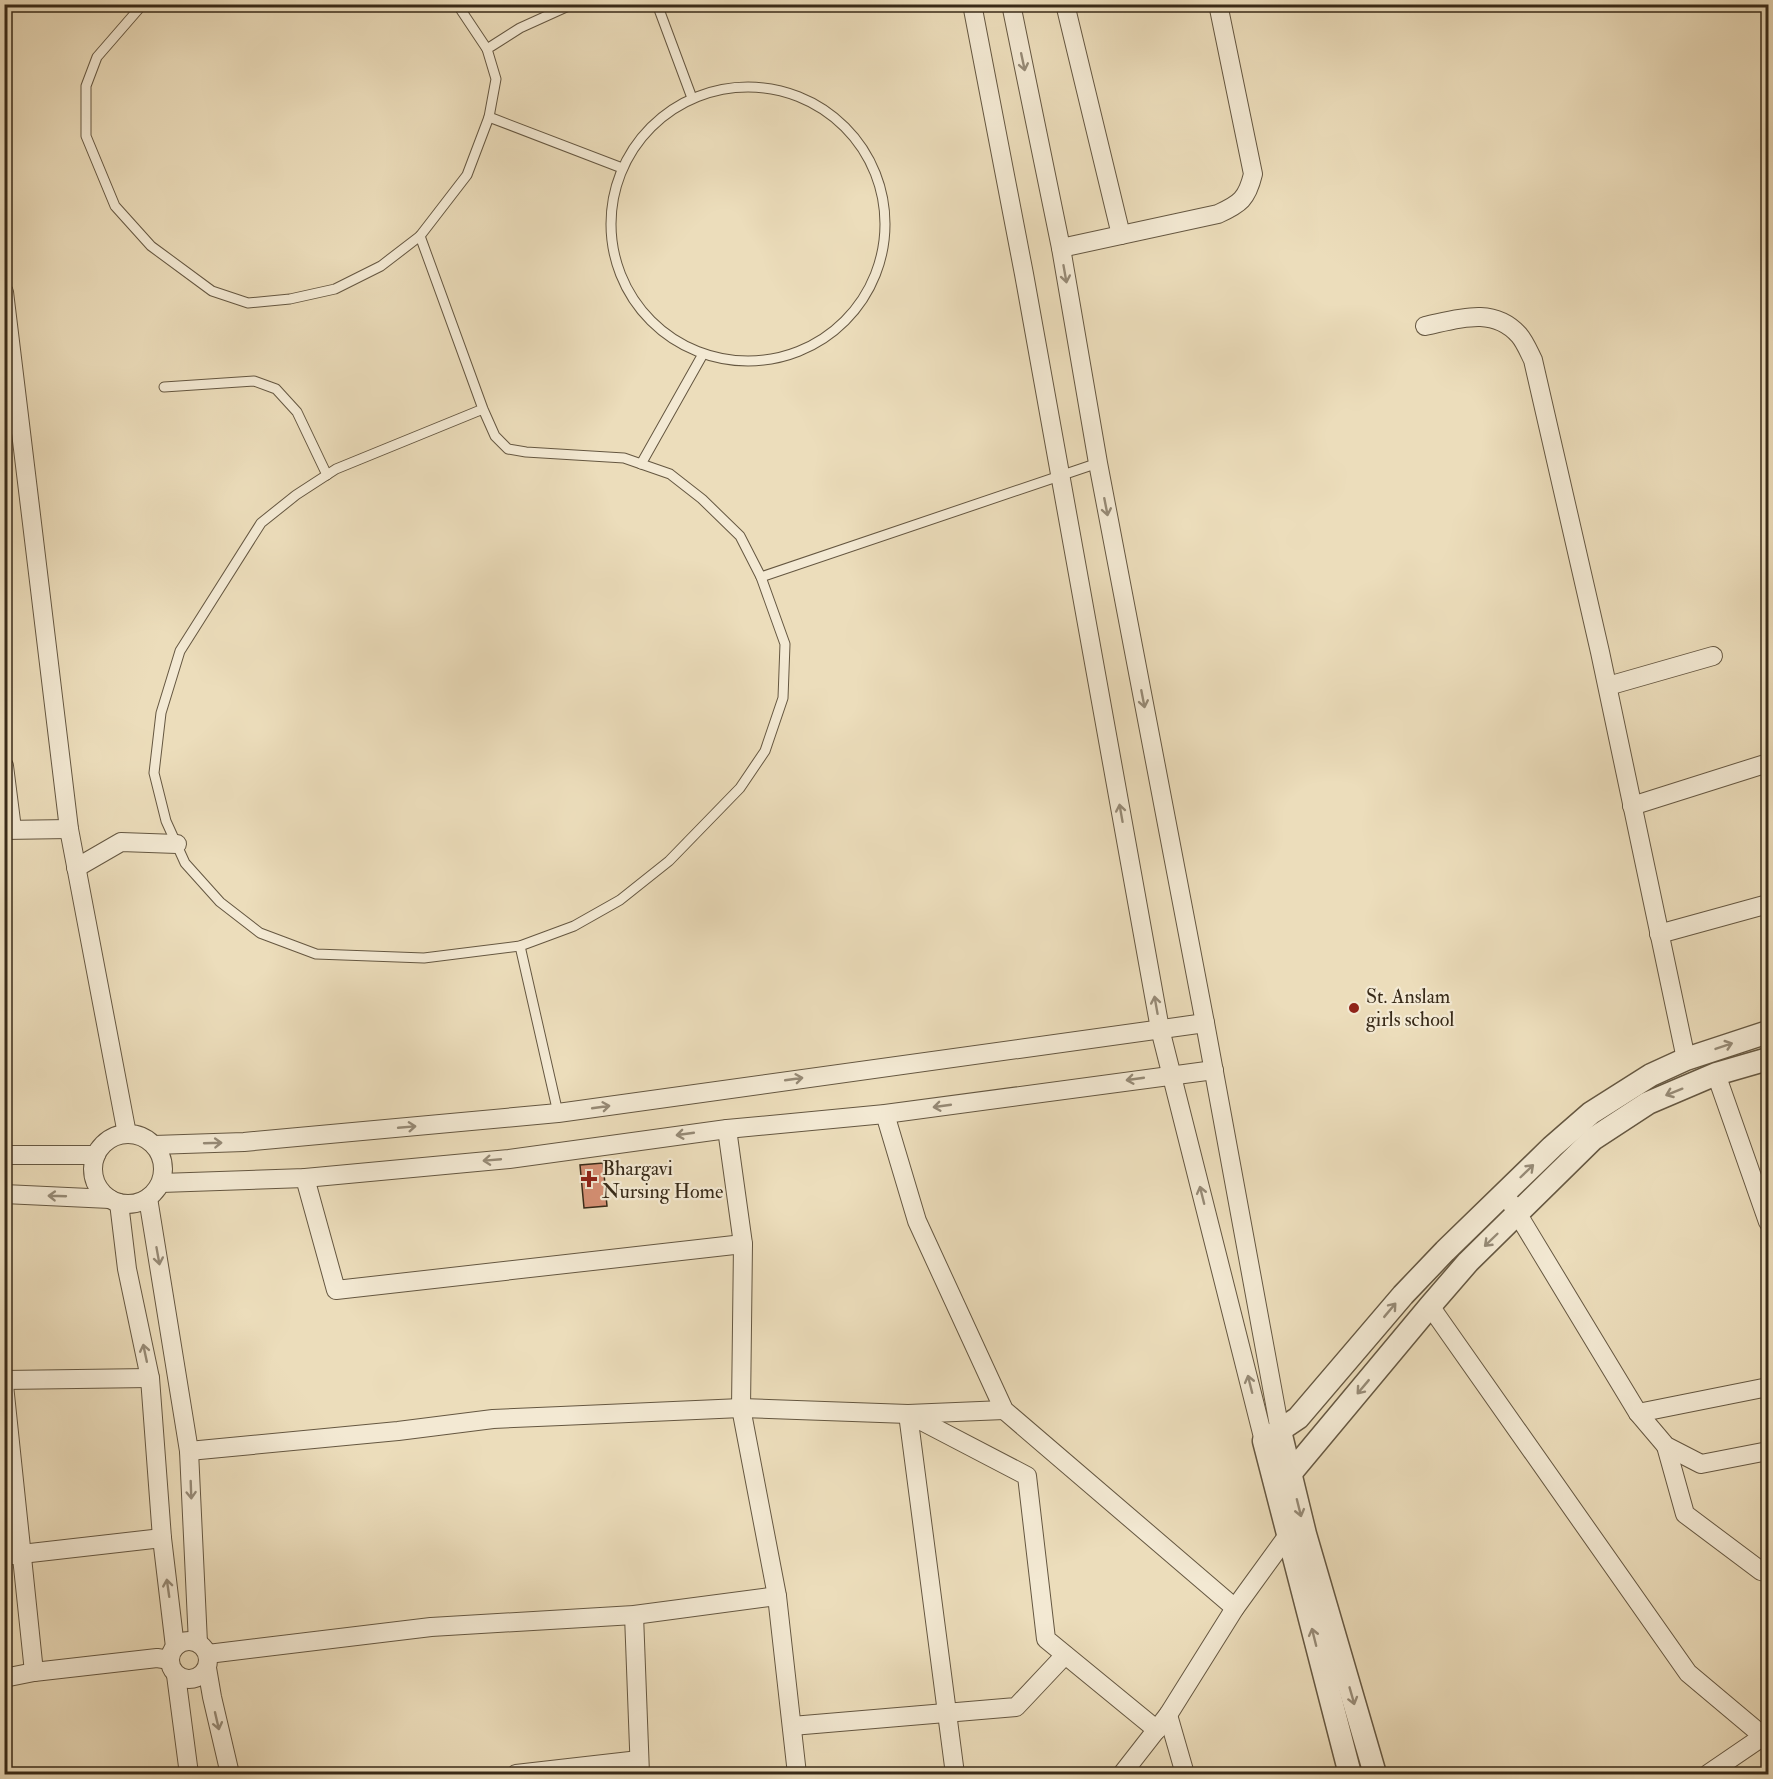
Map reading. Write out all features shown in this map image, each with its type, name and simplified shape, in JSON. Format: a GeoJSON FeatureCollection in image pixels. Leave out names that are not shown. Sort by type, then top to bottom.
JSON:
{"type":"FeatureCollection","features":[{"type":"Feature","properties":{"kind":"street"},"geometry":{"type":"LineString","coordinates":[[972,4],[1024,274],[1160,1029],[1283,1479],[1305,1534],[1375,1774]]}},
{"type":"Feature","properties":{"kind":"street"},"geometry":{"type":"LineString","coordinates":[[1011,4],[1060,248],[1098,463],[1214,1070],[1272,1436]]}},
{"type":"Feature","properties":{"kind":"street"},"geometry":{"type":"LineString","coordinates":[[1065,4],[1121,235]]}},
{"type":"Feature","properties":{"kind":"street"},"geometry":{"type":"LineString","coordinates":[[1060,248],[1218,214],[1235,207],[1248,193],[1253,174],[1218,4]]}},
{"type":"Feature","properties":{"kind":"street"},"geometry":{"type":"LineString","coordinates":[[4,292],[11,393],[69,829],[127,1134]]}},
{"type":"Feature","properties":{"kind":"street"},"geometry":{"type":"LineString","coordinates":[[1425,326],[1469,316],[1489,317],[1507,324],[1520,337],[1533,360],[1608,686],[1686,1059]]}},
{"type":"Feature","properties":{"kind":"street"},"geometry":{"type":"LineString","coordinates":[[1608,686],[1713,656]]}},
{"type":"Feature","properties":{"kind":"street"},"geometry":{"type":"LineString","coordinates":[[1632,806],[1768,763]]}},
{"type":"Feature","properties":{"kind":"street"},"geometry":{"type":"LineString","coordinates":[[4,766],[8,829],[69,829]]}},
{"type":"Feature","properties":{"kind":"street"},"geometry":{"type":"LineString","coordinates":[[76,868],[121,842],[177,844]]}},
{"type":"Feature","properties":{"kind":"street"},"geometry":{"type":"LineString","coordinates":[[1659,934],[1768,904]]}},
{"type":"Feature","properties":{"kind":"street"},"geometry":{"type":"LineString","coordinates":[[154,1145],[244,1142],[558,1113],[1205,1023]]}},
{"type":"Feature","properties":{"kind":"street"},"geometry":{"type":"LineString","coordinates":[[1272,1436],[1303,1412],[1403,1295],[1504,1193],[1591,1113],[1651,1075],[1686,1059],[1768,1032]]}},
{"type":"Feature","properties":{"kind":"street"},"geometry":{"type":"LineString","coordinates":[[1350,1774],[1288,1535],[1283,1479],[1468,1262],[1593,1139],[1648,1102],[1716,1074],[1768,1059]]}},
{"type":"Feature","properties":{"kind":"street"},"geometry":{"type":"LineString","coordinates":[[161,1183],[304,1178],[509,1159],[726,1129],[885,1114],[1214,1070]]}},
{"type":"Feature","properties":{"kind":"street"},"geometry":{"type":"LineString","coordinates":[[1716,1074],[1768,1218]]}},
{"type":"Feature","properties":{"kind":"street"},"geometry":{"type":"LineString","coordinates":[[885,1114],[917,1221],[1004,1410],[1235,1608]]}},
{"type":"Feature","properties":{"kind":"street"},"geometry":{"type":"LineString","coordinates":[[726,1129],[743,1244],[741,1408],[777,1596],[797,1774]]}},
{"type":"Feature","properties":{"kind":"street"},"geometry":{"type":"LineString","coordinates":[[4,1194],[115,1201],[129,1204],[148,1198],[156,1192],[161,1183],[163,1163],[154,1145],[146,1139],[127,1134],[108,1140],[96,1155],[94,1175],[97,1185],[115,1201],[150,1378],[174,1660],[189,1774]]}},
{"type":"Feature","properties":{"kind":"street"},"geometry":{"type":"LineString","coordinates":[[4,1155],[96,1155]]}},
{"type":"Feature","properties":{"kind":"street"},"geometry":{"type":"LineString","coordinates":[[304,1178],[336,1290],[743,1244]]}},
{"type":"Feature","properties":{"kind":"street"},"geometry":{"type":"LineString","coordinates":[[1504,1193],[1638,1413],[1666,1446],[1701,1464],[1768,1451]]}},
{"type":"Feature","properties":{"kind":"street"},"geometry":{"type":"LineString","coordinates":[[148,1198],[189,1451],[204,1655],[230,1774]]}},
{"type":"Feature","properties":{"kind":"street"},"geometry":{"type":"LineString","coordinates":[[1430,1306],[1688,1673],[1766,1734],[1731,1768],[1708,1774]]}},
{"type":"Feature","properties":{"kind":"street"},"geometry":{"type":"LineString","coordinates":[[4,1380],[150,1378]]}},
{"type":"Feature","properties":{"kind":"street"},"geometry":{"type":"LineString","coordinates":[[4,1385],[13,1555],[34,1672]]}},
{"type":"Feature","properties":{"kind":"street"},"geometry":{"type":"LineString","coordinates":[[1638,1413],[1768,1387]]}},
{"type":"Feature","properties":{"kind":"street"},"geometry":{"type":"LineString","coordinates":[[189,1451],[398,1431],[493,1419],[741,1408],[908,1414],[1004,1410]]}},
{"type":"Feature","properties":{"kind":"street"},"geometry":{"type":"LineString","coordinates":[[908,1414],[1027,1476],[1046,1639],[1157,1730]]}},
{"type":"Feature","properties":{"kind":"street"},"geometry":{"type":"LineString","coordinates":[[908,1414],[955,1774]]}},
{"type":"Feature","properties":{"kind":"street"},"geometry":{"type":"LineString","coordinates":[[1666,1446],[1685,1514],[1761,1571],[1768,1573]]}},
{"type":"Feature","properties":{"kind":"street"},"geometry":{"type":"LineString","coordinates":[[1122,1774],[1168,1715],[1235,1608],[1288,1535]]}},
{"type":"Feature","properties":{"kind":"street"},"geometry":{"type":"LineString","coordinates":[[13,1555],[162,1538]]}},
{"type":"Feature","properties":{"kind":"street"},"geometry":{"type":"LineString","coordinates":[[204,1655],[431,1627],[634,1615],[777,1596]]}},
{"type":"Feature","properties":{"kind":"street"},"geometry":{"type":"LineString","coordinates":[[516,1774],[640,1768],[634,1615]]}},
{"type":"Feature","properties":{"kind":"street"},"geometry":{"type":"LineString","coordinates":[[4,1678],[34,1672],[157,1658],[174,1660],[190,1680],[203,1674],[204,1655],[190,1641],[182,1642],[174,1660]]}},
{"type":"Feature","properties":{"kind":"street"},"geometry":{"type":"LineString","coordinates":[[792,1726],[1016,1707],[1065,1655]]}},
{"type":"Feature","properties":{"kind":"street"},"geometry":{"type":"LineString","coordinates":[[1168,1715],[1185,1774]]}},
{"type":"Feature","properties":{"kind":"lane"},"geometry":{"type":"LineString","coordinates":[[143,4],[97,57],[86,86],[86,136],[116,206],[151,246],[212,291],[248,303],[290,299],[335,289],[381,266],[420,236],[467,176],[489,117],[496,79],[487,49],[457,4]]}},
{"type":"Feature","properties":{"kind":"lane"},"geometry":{"type":"LineString","coordinates":[[487,49],[520,28],[573,4]]}},
{"type":"Feature","properties":{"kind":"lane"},"geometry":{"type":"LineString","coordinates":[[657,4],[692,98]]}},
{"type":"Feature","properties":{"kind":"lane"},"geometry":{"type":"LineString","coordinates":[[752,87],[772,89],[812,103],[844,127],[869,160],[882,199],[885,219],[880,260],[874,279],[852,314],[838,328],[812,345],[784,357],[743,361],[703,354],[676,340],[651,321],[627,288],[613,250],[611,229],[615,189],[622,168],[631,151],[658,120],[692,98],[732,88],[752,87]]}},
{"type":"Feature","properties":{"kind":"lane"},"geometry":{"type":"LineString","coordinates":[[489,117],[622,168]]}},
{"type":"Feature","properties":{"kind":"lane"},"geometry":{"type":"LineString","coordinates":[[420,236],[483,409],[495,436],[508,449],[526,453],[624,458],[670,474],[702,499],[740,536],[761,577],[785,644],[783,698],[765,751],[740,788],[669,861],[620,900],[574,926],[520,946],[424,958],[316,954],[260,933],[220,902],[185,863],[166,821],[154,773],[161,713],[180,651],[261,523],[296,495],[336,469],[483,409]]}},
{"type":"Feature","properties":{"kind":"lane"},"geometry":{"type":"LineString","coordinates":[[641,464],[703,354]]}},
{"type":"Feature","properties":{"kind":"lane"},"geometry":{"type":"LineString","coordinates":[[164,387],[254,381],[276,389],[297,412],[327,475]]}},
{"type":"Feature","properties":{"kind":"lane"},"geometry":{"type":"LineString","coordinates":[[761,577],[1098,463]]}},
{"type":"Feature","properties":{"kind":"lane"},"geometry":{"type":"LineString","coordinates":[[520,946],[558,1113]]}},
{"type":"Feature","properties":{"kind":"building"},"geometry":{"type":"Polygon","coordinates":[[[603,1163],[607,1206],[584,1208],[580,1165],[603,1163]]]}},
{"type":"Feature","properties":{"kind":"place","name":"St. Anslam girls school"},"geometry":{"type":"Point","coordinates":[1354,1008]}},
{"type":"Feature","properties":{"kind":"place","name":"Bhargavi Nursing Home"},"geometry":{"type":"Point","coordinates":[589,1179]}}]}
